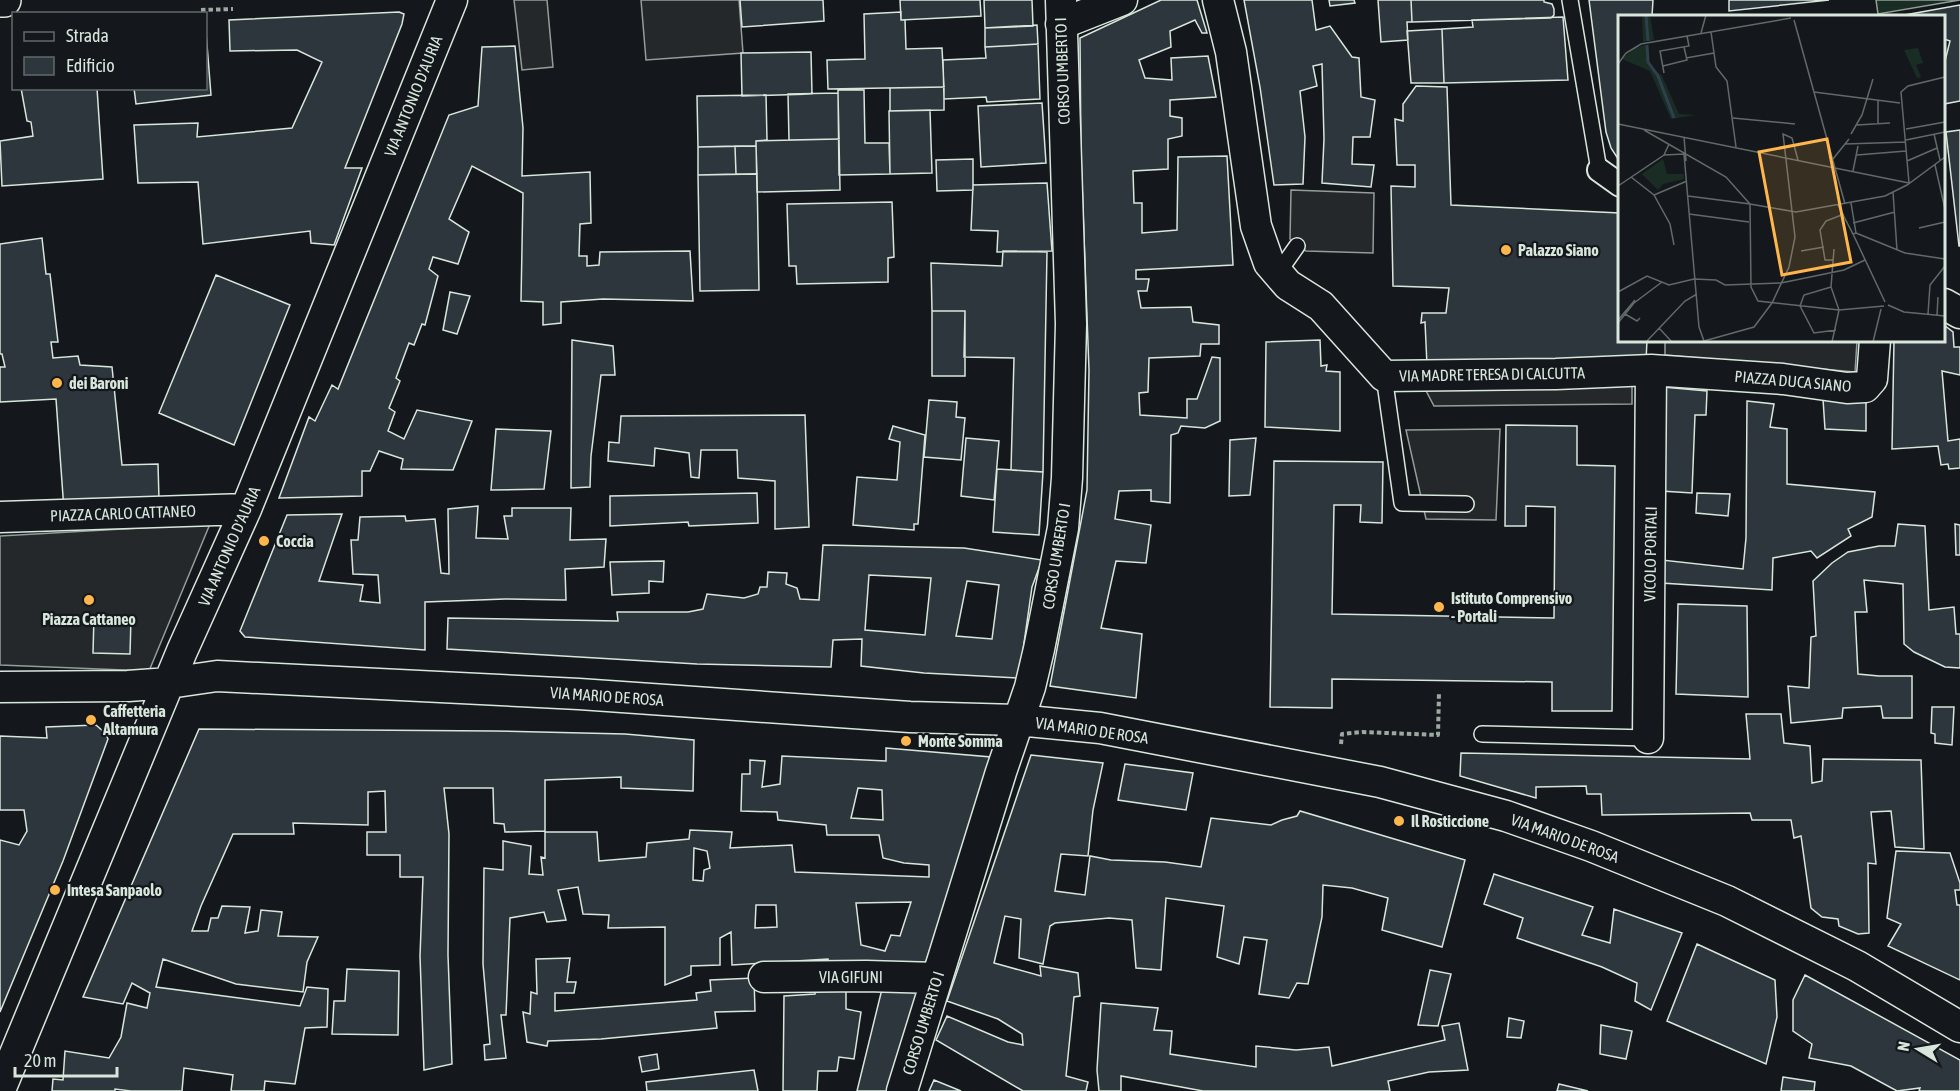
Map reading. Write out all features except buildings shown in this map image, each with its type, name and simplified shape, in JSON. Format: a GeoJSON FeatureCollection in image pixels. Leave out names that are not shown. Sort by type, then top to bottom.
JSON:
{"type":"FeatureCollection","features":[{"type":"Feature","properties":{"kind":"street","name":"VIA ANTONIO D'AURIA"},"geometry":{"type":"LineString","coordinates":[[0,1090],[169,683],[246,509],[452,0]]}},
{"type":"Feature","properties":{"kind":"street"},"geometry":{"type":"LineString","coordinates":[[1061,12],[1122,0]]}},
{"type":"Feature","properties":{"kind":"street","name":"VIA MADRE TERESA DI CALCUTTA"},"geometry":{"type":"LineString","coordinates":[[1218,0],[1231,52],[1256,226],[1269,263],[1288,285],[1321,306],[1384,376],[1556,374],[1651,370],[1707,374]]}},
{"type":"Feature","properties":{"kind":"street","name":"CORSO UMBERTO I"},"geometry":{"type":"LineString","coordinates":[[902,1091],[1017,720],[1030,687],[1063,528],[1071,324],[1061,12]]}},
{"type":"Feature","properties":{"kind":"street"},"geometry":{"type":"LineString","coordinates":[[1599,170],[1618,184]]}},
{"type":"Feature","properties":{"kind":"street"},"geometry":{"type":"LineString","coordinates":[[1945,305],[1960,313]]}},
{"type":"Feature","properties":{"kind":"street","name":"PIAZZA DUCA SIANO"},"geometry":{"type":"LineString","coordinates":[[1707,374],[1783,379],[1847,388],[1865,387],[1872,379],[1875,342]]}},
{"type":"Feature","properties":{"kind":"street","name":"VICOLO PORTALI"},"geometry":{"type":"LineString","coordinates":[[1648,738],[1651,370]]}},
{"type":"Feature","properties":{"kind":"street","name":"PIAZZA CARLO CATTANEO"},"geometry":{"type":"LineString","coordinates":[[0,517],[246,509]]}},
{"type":"Feature","properties":{"kind":"street","name":"VIA MARIO DE ROSA"},"geometry":{"type":"LineString","coordinates":[[169,683],[217,676],[579,694],[910,717],[1017,720],[1100,728],[1248,756],[1399,787],[1506,816],[1591,846],[1727,901],[1857,966],[1960,1027]]}},
{"type":"Feature","properties":{"kind":"street"},"geometry":{"type":"LineString","coordinates":[[0,687],[128,686],[169,683]]}},
{"type":"Feature","properties":{"kind":"street","name":"VIA GIFUNI"},"geometry":{"type":"LineString","coordinates":[[764,977],[937,978]]}},
{"type":"Feature","properties":{"kind":"lane"},"geometry":{"type":"LineString","coordinates":[[1570,0],[1599,170]]}},
{"type":"Feature","properties":{"kind":"lane"},"geometry":{"type":"LineString","coordinates":[[1278,273],[1297,246]]}},
{"type":"Feature","properties":{"kind":"lane"},"geometry":{"type":"LineString","coordinates":[[1384,376],[1402,503],[1466,504]]}},
{"type":"Feature","properties":{"kind":"lane"},"geometry":{"type":"LineString","coordinates":[[1482,734],[1648,738]]}},
{"type":"Feature","properties":{"kind":"path"},"geometry":{"type":"LineString","coordinates":[[201,10],[233,9]]}},
{"type":"Feature","properties":{"kind":"path"},"geometry":{"type":"LineString","coordinates":[[1362,732],[1437,735],[1439,692]]}},
{"type":"Feature","properties":{"kind":"green space"},"geometry":{"type":"Polygon","coordinates":[[[1876,0],[1960,0],[1878,14],[1876,0]]]}},
{"type":"Feature","properties":{"kind":"shaded area"},"geometry":{"type":"Polygon","coordinates":[[[514,0],[547,0],[553,67],[522,70],[514,0]]]}},
{"type":"Feature","properties":{"kind":"shaded area"},"geometry":{"type":"Polygon","coordinates":[[[641,0],[739,0],[743,53],[646,60],[641,0]]]}},
{"type":"Feature","properties":{"kind":"shaded area"},"geometry":{"type":"Polygon","coordinates":[[[1291,190],[1374,193],[1373,253],[1306,251],[1297,246],[1290,239],[1291,190]]]}},
{"type":"Feature","properties":{"kind":"shaded area"},"geometry":{"type":"Polygon","coordinates":[[[1665,342],[1857,342],[1855,372],[1665,355],[1665,342]]]}},
{"type":"Feature","properties":{"kind":"shaded area"},"geometry":{"type":"Polygon","coordinates":[[[1632,382],[1632,404],[1434,406],[1423,385],[1632,382]]]}},
{"type":"Feature","properties":{"kind":"shaded area"},"geometry":{"type":"Polygon","coordinates":[[[1500,429],[1496,520],[1426,519],[1406,430],[1500,429]]]}},
{"type":"Feature","properties":{"kind":"shaded area","name":"Piazza Cattaneo"},"geometry":{"type":"Polygon","coordinates":[[[210,524],[149,671],[0,665],[0,536],[210,524]]]}},
{"type":"Feature","properties":{"kind":"place","name":"Palazzo Siano"},"geometry":{"type":"Point","coordinates":[1506,250]}},
{"type":"Feature","properties":{"kind":"place","name":"dei Baroni"},"geometry":{"type":"Point","coordinates":[57,383]}},
{"type":"Feature","properties":{"kind":"place","name":"Coccia"},"geometry":{"type":"Point","coordinates":[264,541]}},
{"type":"Feature","properties":{"kind":"place","name":"Piazza Cattaneo"},"geometry":{"type":"Point","coordinates":[89,600]}},
{"type":"Feature","properties":{"kind":"place","name":"Istituto Comprensivo - Portali"},"geometry":{"type":"Point","coordinates":[1439,607]}},
{"type":"Feature","properties":{"kind":"place","name":"Caffetteria Altamura"},"geometry":{"type":"Point","coordinates":[91,720]}},
{"type":"Feature","properties":{"kind":"place","name":"Monte Somma"},"geometry":{"type":"Point","coordinates":[906,741]}},
{"type":"Feature","properties":{"kind":"place","name":"Il Rosticcione"},"geometry":{"type":"Point","coordinates":[1399,821]}},
{"type":"Feature","properties":{"kind":"place","name":"Intesa Sanpaolo"},"geometry":{"type":"Point","coordinates":[55,890]}}]}
